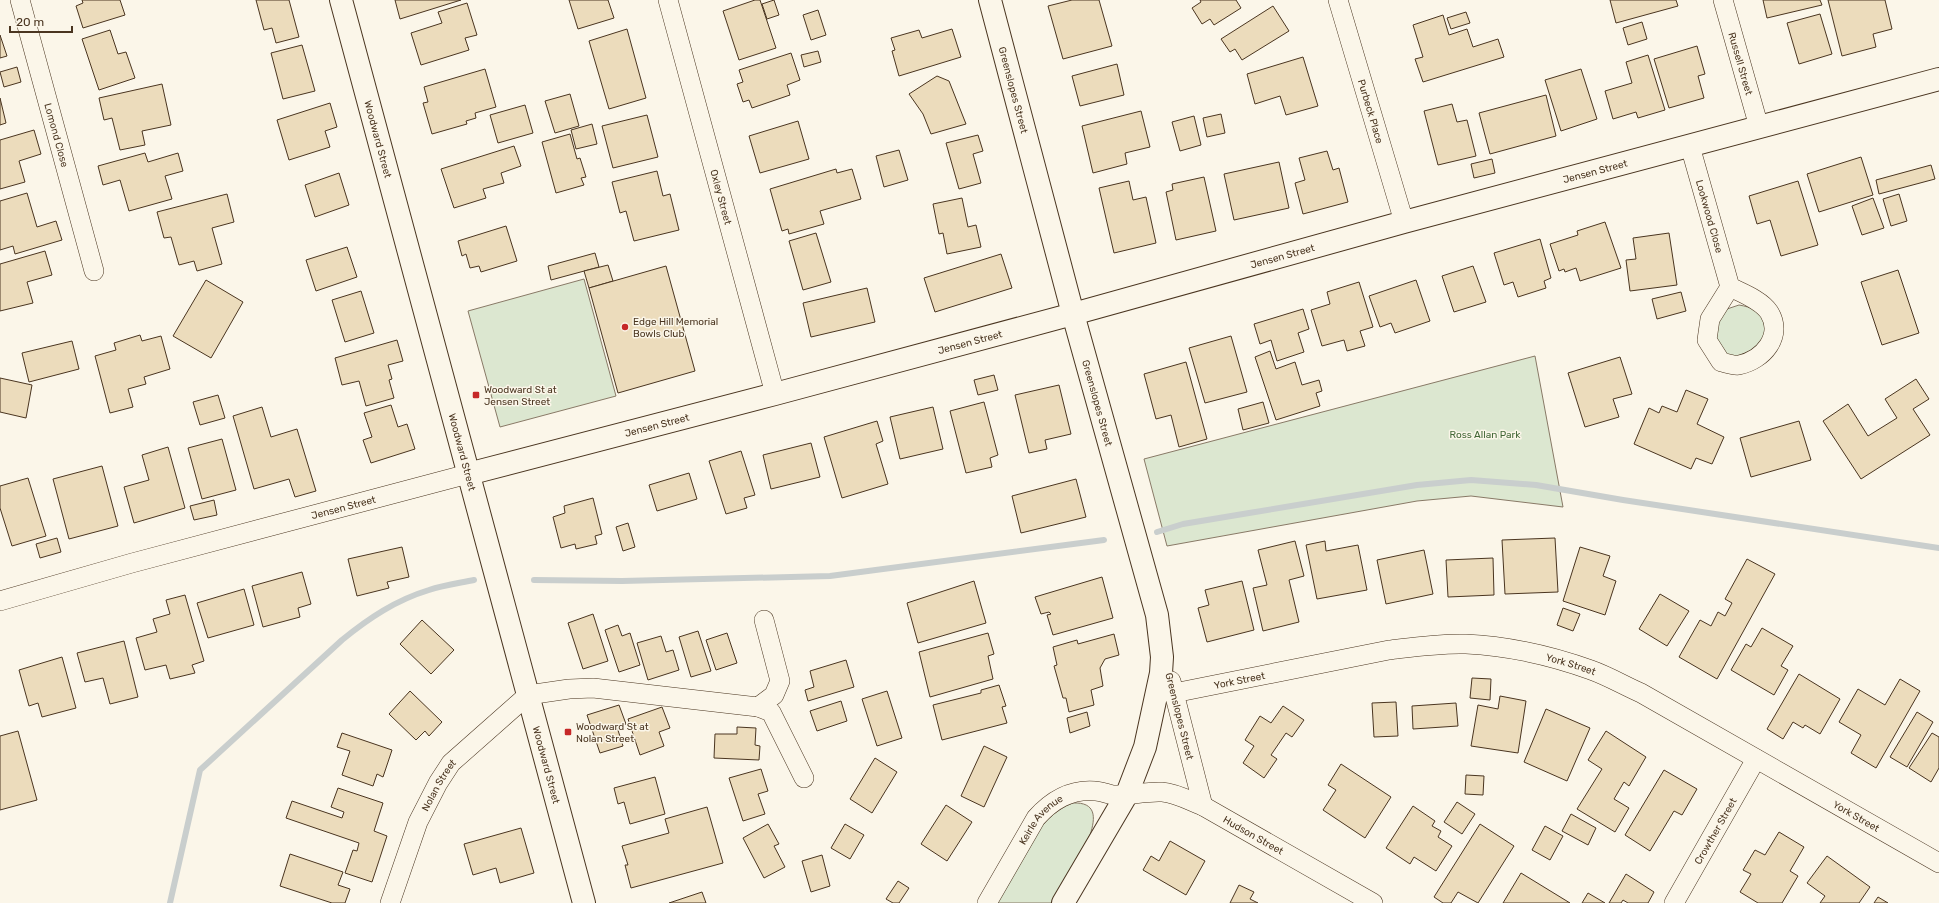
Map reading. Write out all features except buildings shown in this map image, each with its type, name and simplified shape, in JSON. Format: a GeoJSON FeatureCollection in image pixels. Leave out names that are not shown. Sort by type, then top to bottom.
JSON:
{"type":"FeatureCollection","features":[{"type":"Feature","properties":{"kind":"street","name":"Lomond Close"},"geometry":{"type":"LineString","coordinates":[[20,0],[94,271]]}},
{"type":"Feature","properties":{"kind":"street","name":"Woodward Street"},"geometry":{"type":"LineString","coordinates":[[341,0],[584,903]]}},
{"type":"Feature","properties":{"kind":"street","name":"Oxley Street"},"geometry":{"type":"LineString","coordinates":[[668,0],[775,394]]}},
{"type":"Feature","properties":{"kind":"street","name":"Greenslopes Street"},"geometry":{"type":"LineString","coordinates":[[990,0],[1073,314],[1157,615],[1166,692],[1202,806]]}},
{"type":"Feature","properties":{"kind":"street","name":"Purbeck Place"},"geometry":{"type":"LineString","coordinates":[[1338,0],[1404,222]]}},
{"type":"Feature","properties":{"kind":"street","name":"Russell Street"},"geometry":{"type":"LineString","coordinates":[[1723,0],[1759,128]]}},
{"type":"Feature","properties":{"kind":"street","name":"Jensen Street"},"geometry":{"type":"LineString","coordinates":[[0,601],[140,561],[775,394],[1073,314],[1404,222],[1939,80]]}},
{"type":"Feature","properties":{"kind":"street","name":"Lookwood Close"},"geometry":{"type":"LineString","coordinates":[[1690,146],[1730,287]]}},
{"type":"Feature","properties":{"kind":"street"},"geometry":{"type":"LineString","coordinates":[[758,707],[774,696],[780,681],[764,620]]}},
{"type":"Feature","properties":{"kind":"street","name":"York Street"},"geometry":{"type":"LineString","coordinates":[[1166,692],[1390,650],[1466,644],[1512,650],[1546,657],[1592,670],[1641,693],[1939,863]]}},
{"type":"Feature","properties":{"kind":"street"},"geometry":{"type":"LineString","coordinates":[[528,695],[569,689],[593,688],[758,707],[772,712],[804,778]]}},
{"type":"Feature","properties":{"kind":"street"},"geometry":{"type":"LineString","coordinates":[[1063,903],[1127,794],[1166,692]]}},
{"type":"Feature","properties":{"kind":"street","name":"Nolan Street"},"geometry":{"type":"LineString","coordinates":[[390,903],[418,822],[438,783],[451,763],[528,695]]}},
{"type":"Feature","properties":{"kind":"street","name":"Crowther Street"},"geometry":{"type":"LineString","coordinates":[[1674,903],[1756,758]]}},
{"type":"Feature","properties":{"kind":"street","name":"Keirle Avenue"},"geometry":{"type":"LineString","coordinates":[[987,903],[1036,818],[1046,807],[1058,798],[1075,791],[1095,791],[1112,795],[1127,794]]}},
{"type":"Feature","properties":{"kind":"street","name":"Hudson Street"},"geometry":{"type":"LineString","coordinates":[[1127,794],[1163,792],[1179,796],[1202,806],[1373,903]]}},
{"type":"Feature","properties":{"kind":"green space"},"geometry":{"type":"Polygon","coordinates":[[[584,279],[616,396],[500,427],[468,311],[584,279]]]}},
{"type":"Feature","properties":{"kind":"green space"},"geometry":{"type":"Polygon","coordinates":[[[1739,305],[1754,310],[1762,317],[1765,328],[1765,343],[1733,359],[1718,349],[1714,324],[1724,310],[1739,305]]]}},
{"type":"Feature","properties":{"kind":"green space","name":"Ross Allan Park"},"geometry":{"type":"Polygon","coordinates":[[[1535,356],[1563,507],[1471,496],[1417,501],[1167,546],[1144,459],[1535,356]]]}},
{"type":"Feature","properties":{"kind":"green space"},"geometry":{"type":"Polygon","coordinates":[[[1073,803],[1081,803],[1090,808],[1093,817],[1092,828],[1090,835],[1051,903],[995,903],[1018,860],[1037,832],[1048,819],[1073,803]]]}},
{"type":"Feature","properties":{"kind":"waterway"},"geometry":{"type":"LineString","coordinates":[[1157,532],[1183,524],[1417,485],[1471,480],[1536,485],[1623,500],[1939,548]]}},
{"type":"Feature","properties":{"kind":"waterway"},"geometry":{"type":"LineString","coordinates":[[534,580],[622,581],[830,576],[1104,540]]}},
{"type":"Feature","properties":{"kind":"waterway"},"geometry":{"type":"LineString","coordinates":[[170,903],[200,770],[342,640],[362,624],[383,610],[417,594],[440,587],[474,580]]}},
{"type":"Feature","properties":{"kind":"place","name":"Edge Hill Memorial Bowls Club"},"geometry":{"type":"Point","coordinates":[625,327]}},
{"type":"Feature","properties":{"kind":"place","name":"Woodward St at Jensen Street"},"geometry":{"type":"Point","coordinates":[476,395]}},
{"type":"Feature","properties":{"kind":"place","name":"Woodward St at Nolan Street"},"geometry":{"type":"Point","coordinates":[568,732]}}]}
